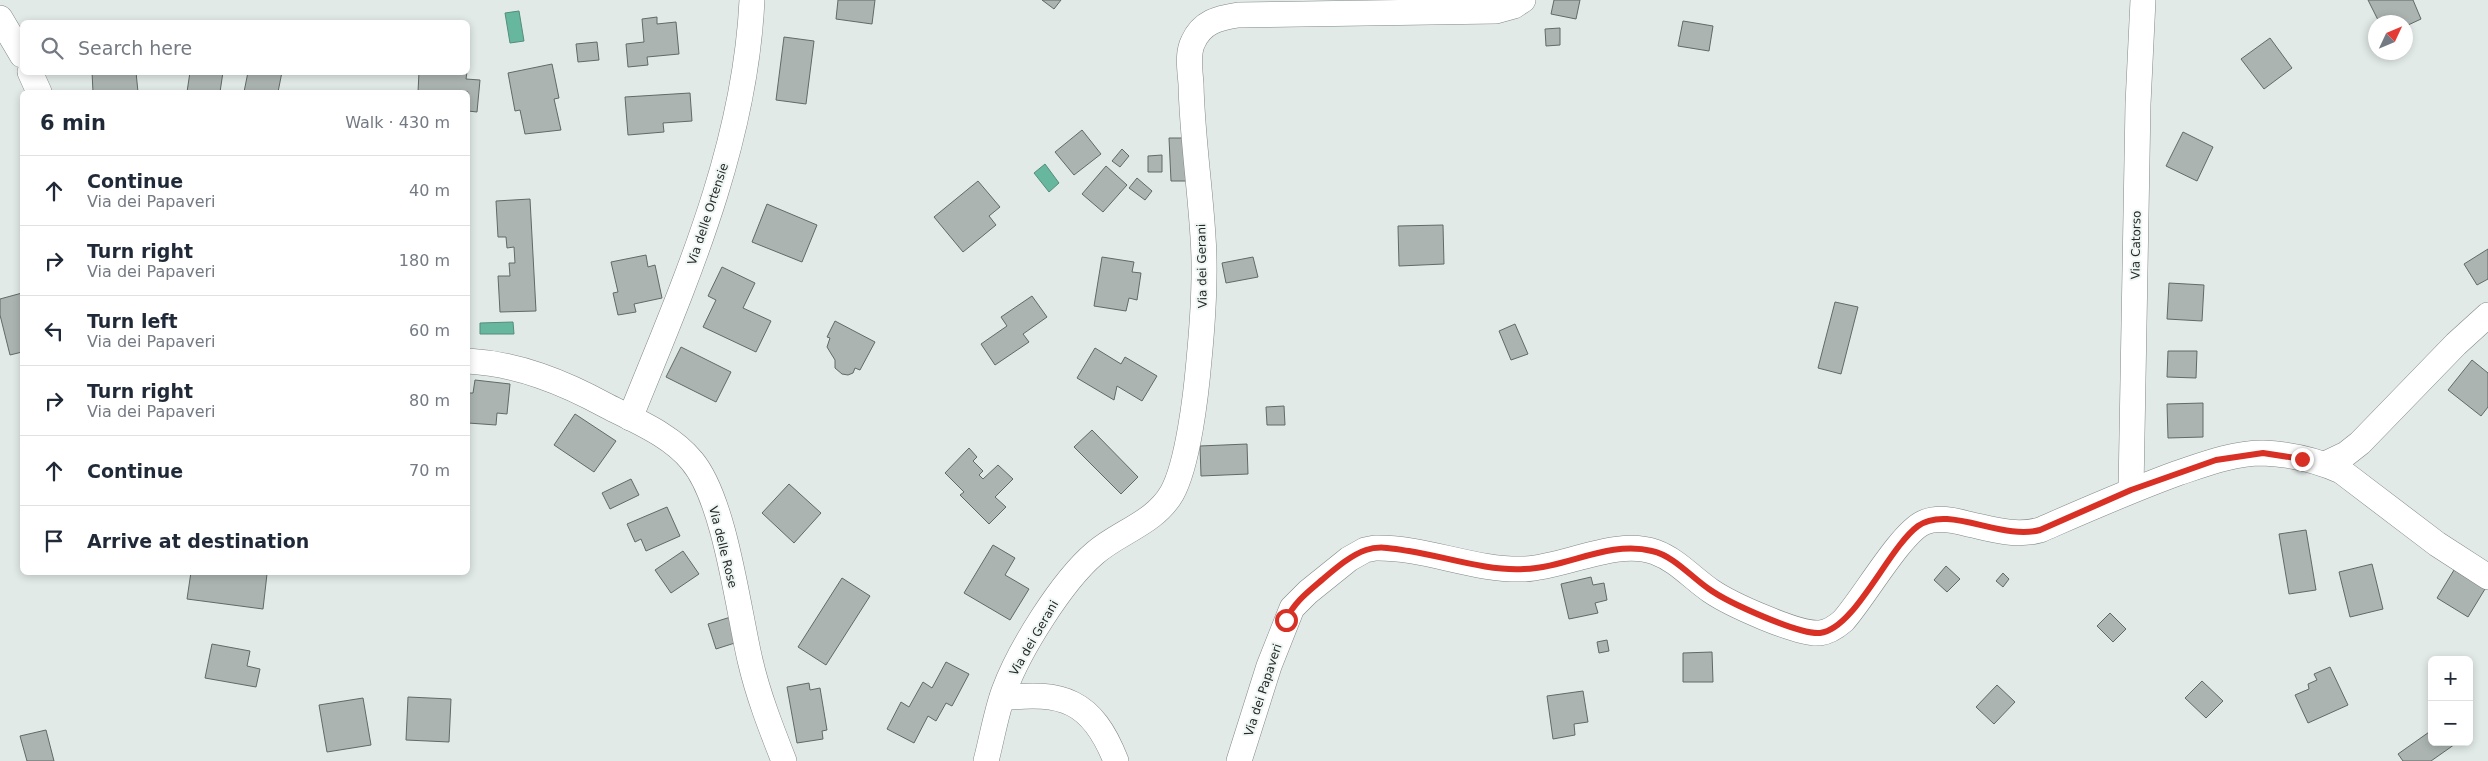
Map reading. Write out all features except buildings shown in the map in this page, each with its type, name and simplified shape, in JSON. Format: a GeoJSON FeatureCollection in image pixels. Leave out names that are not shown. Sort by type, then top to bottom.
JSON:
{"type":"FeatureCollection","features":[{"type":"Feature","properties":{"kind":"street","name":"Via delle Ortensie"},"geometry":{"type":"LineString","coordinates":[[630,418],[695,256],[720,183],[743,85],[752,0]]}},
{"type":"Feature","properties":{"kind":"street","name":"Via dei Gerani"},"geometry":{"type":"LineString","coordinates":[[986,761],[1002,698],[1041,621],[1079,569],[1102,547],[1140,524],[1160,508],[1173,492],[1178,478],[1195,391],[1204,292],[1203,237],[1194,142],[1190,63],[1191,49],[1198,33],[1212,21],[1238,15],[1496,11],[1514,6],[1523,0]]}},
{"type":"Feature","properties":{"kind":"street","name":"Via Catorso"},"geometry":{"type":"LineString","coordinates":[[2131,490],[2138,114],[2143,0]]}},
{"type":"Feature","properties":{"kind":"street"},"geometry":{"type":"LineString","coordinates":[[0,18],[20,52]]}},
{"type":"Feature","properties":{"kind":"street"},"geometry":{"type":"LineString","coordinates":[[31,75],[37,90]]}},
{"type":"Feature","properties":{"kind":"street"},"geometry":{"type":"LineString","coordinates":[[2325,464],[2346,454],[2360,443],[2456,344],[2488,315]]}},
{"type":"Feature","properties":{"kind":"street","name":"Via delle Rose"},"geometry":{"type":"LineString","coordinates":[[470,362],[503,365],[539,374],[630,418],[681,450],[693,462],[704,479],[724,541],[753,670],[784,761]]}},
{"type":"Feature","properties":{"kind":"street","name":"Via dei Papaveri"},"geometry":{"type":"LineString","coordinates":[[1239,761],[1269,666],[1292,608],[1328,574],[1365,550],[1382,548],[1489,567],[1525,569],[1623,549],[1653,551],[1678,564],[1709,589],[1725,599],[1799,630],[1822,633],[1836,627],[1850,613],[1906,538],[1923,523],[1934,520],[1949,520],[2004,532],[2028,533],[2040,530],[2131,490],[2204,464],[2241,455],[2274,454],[2325,464],[2351,477],[2425,535],[2488,578]]}},
{"type":"Feature","properties":{"kind":"street"},"geometry":{"type":"LineString","coordinates":[[1002,698],[1040,694],[1055,697],[1075,706],[1091,717],[1099,728],[1116,761]]}},
{"type":"Feature","properties":{"kind":"shaded area"},"geometry":{"type":"Polygon","coordinates":[[[519,11],[524,41],[510,43],[505,13],[519,11]]]}},
{"type":"Feature","properties":{"kind":"shaded area"},"geometry":{"type":"Polygon","coordinates":[[[1045,164],[1059,183],[1049,192],[1034,173],[1045,164]]]}},
{"type":"Feature","properties":{"kind":"shaded area"},"geometry":{"type":"Polygon","coordinates":[[[513,322],[514,334],[480,334],[480,323],[513,322]]]}},
{"type":"Feature","properties":{"kind":"route"},"geometry":{"type":"LineString","coordinates":[[1286,620],[1297,602],[1328,574],[1358,553],[1371,548],[1434,555],[1489,567],[1525,569],[1563,563],[1614,550],[1639,548],[1665,556],[1725,599],[1806,633],[1822,633],[1829,631],[1843,621],[1906,538],[1917,526],[1923,523],[1942,519],[2016,534],[2028,533],[2040,530],[2131,490],[2216,460],[2263,453],[2302,459]]}}]}
